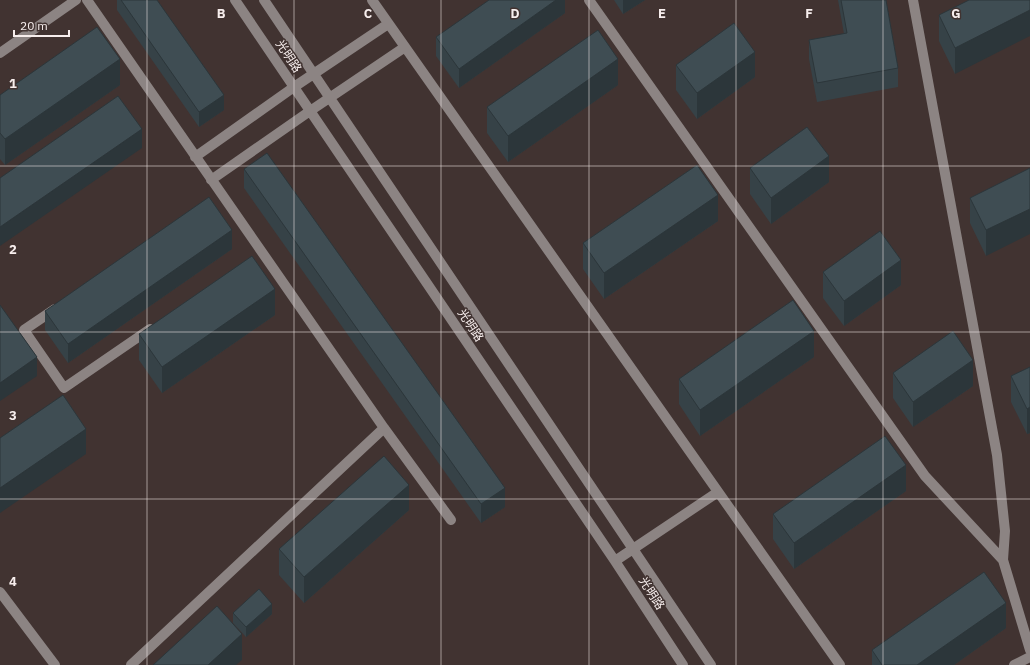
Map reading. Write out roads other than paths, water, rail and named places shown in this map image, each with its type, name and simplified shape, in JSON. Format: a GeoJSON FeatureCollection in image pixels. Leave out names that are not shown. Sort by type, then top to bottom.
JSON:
{"type":"FeatureCollection","features":[{"type":"Feature","properties":{"kind":"street"},"geometry":{"type":"LineString","coordinates":[[0,53],[76,0]]}},
{"type":"Feature","properties":{"kind":"street"},"geometry":{"type":"LineString","coordinates":[[87,0],[211,180],[218,197],[451,520]]}},
{"type":"Feature","properties":{"kind":"street","name":"光明路"},"geometry":{"type":"LineString","coordinates":[[235,0],[615,561],[683,665]]}},
{"type":"Feature","properties":{"kind":"street","name":"光明路"},"geometry":{"type":"LineString","coordinates":[[264,0],[711,665]]}},
{"type":"Feature","properties":{"kind":"street"},"geometry":{"type":"LineString","coordinates":[[372,0],[840,665]]}},
{"type":"Feature","properties":{"kind":"street"},"geometry":{"type":"LineString","coordinates":[[589,0],[925,476],[1003,560]]}},
{"type":"Feature","properties":{"kind":"street"},"geometry":{"type":"LineString","coordinates":[[913,0],[997,455],[1005,531],[1003,560],[1030,650]]}},
{"type":"Feature","properties":{"kind":"street"},"geometry":{"type":"LineString","coordinates":[[195,157],[294,87],[388,24]]}},
{"type":"Feature","properties":{"kind":"street"},"geometry":{"type":"LineString","coordinates":[[211,180],[405,47]]}},
{"type":"Feature","properties":{"kind":"street"},"geometry":{"type":"LineString","coordinates":[[63,303],[24,330],[64,388],[156,324]]}},
{"type":"Feature","properties":{"kind":"street"},"geometry":{"type":"LineString","coordinates":[[131,665],[384,428]]}},
{"type":"Feature","properties":{"kind":"street"},"geometry":{"type":"LineString","coordinates":[[615,561],[718,492]]}},
{"type":"Feature","properties":{"kind":"street"},"geometry":{"type":"LineString","coordinates":[[0,592],[55,665]]}},
{"type":"Feature","properties":{"kind":"street"},"geometry":{"type":"LineString","coordinates":[[1014,665],[1030,657]]}}]}
